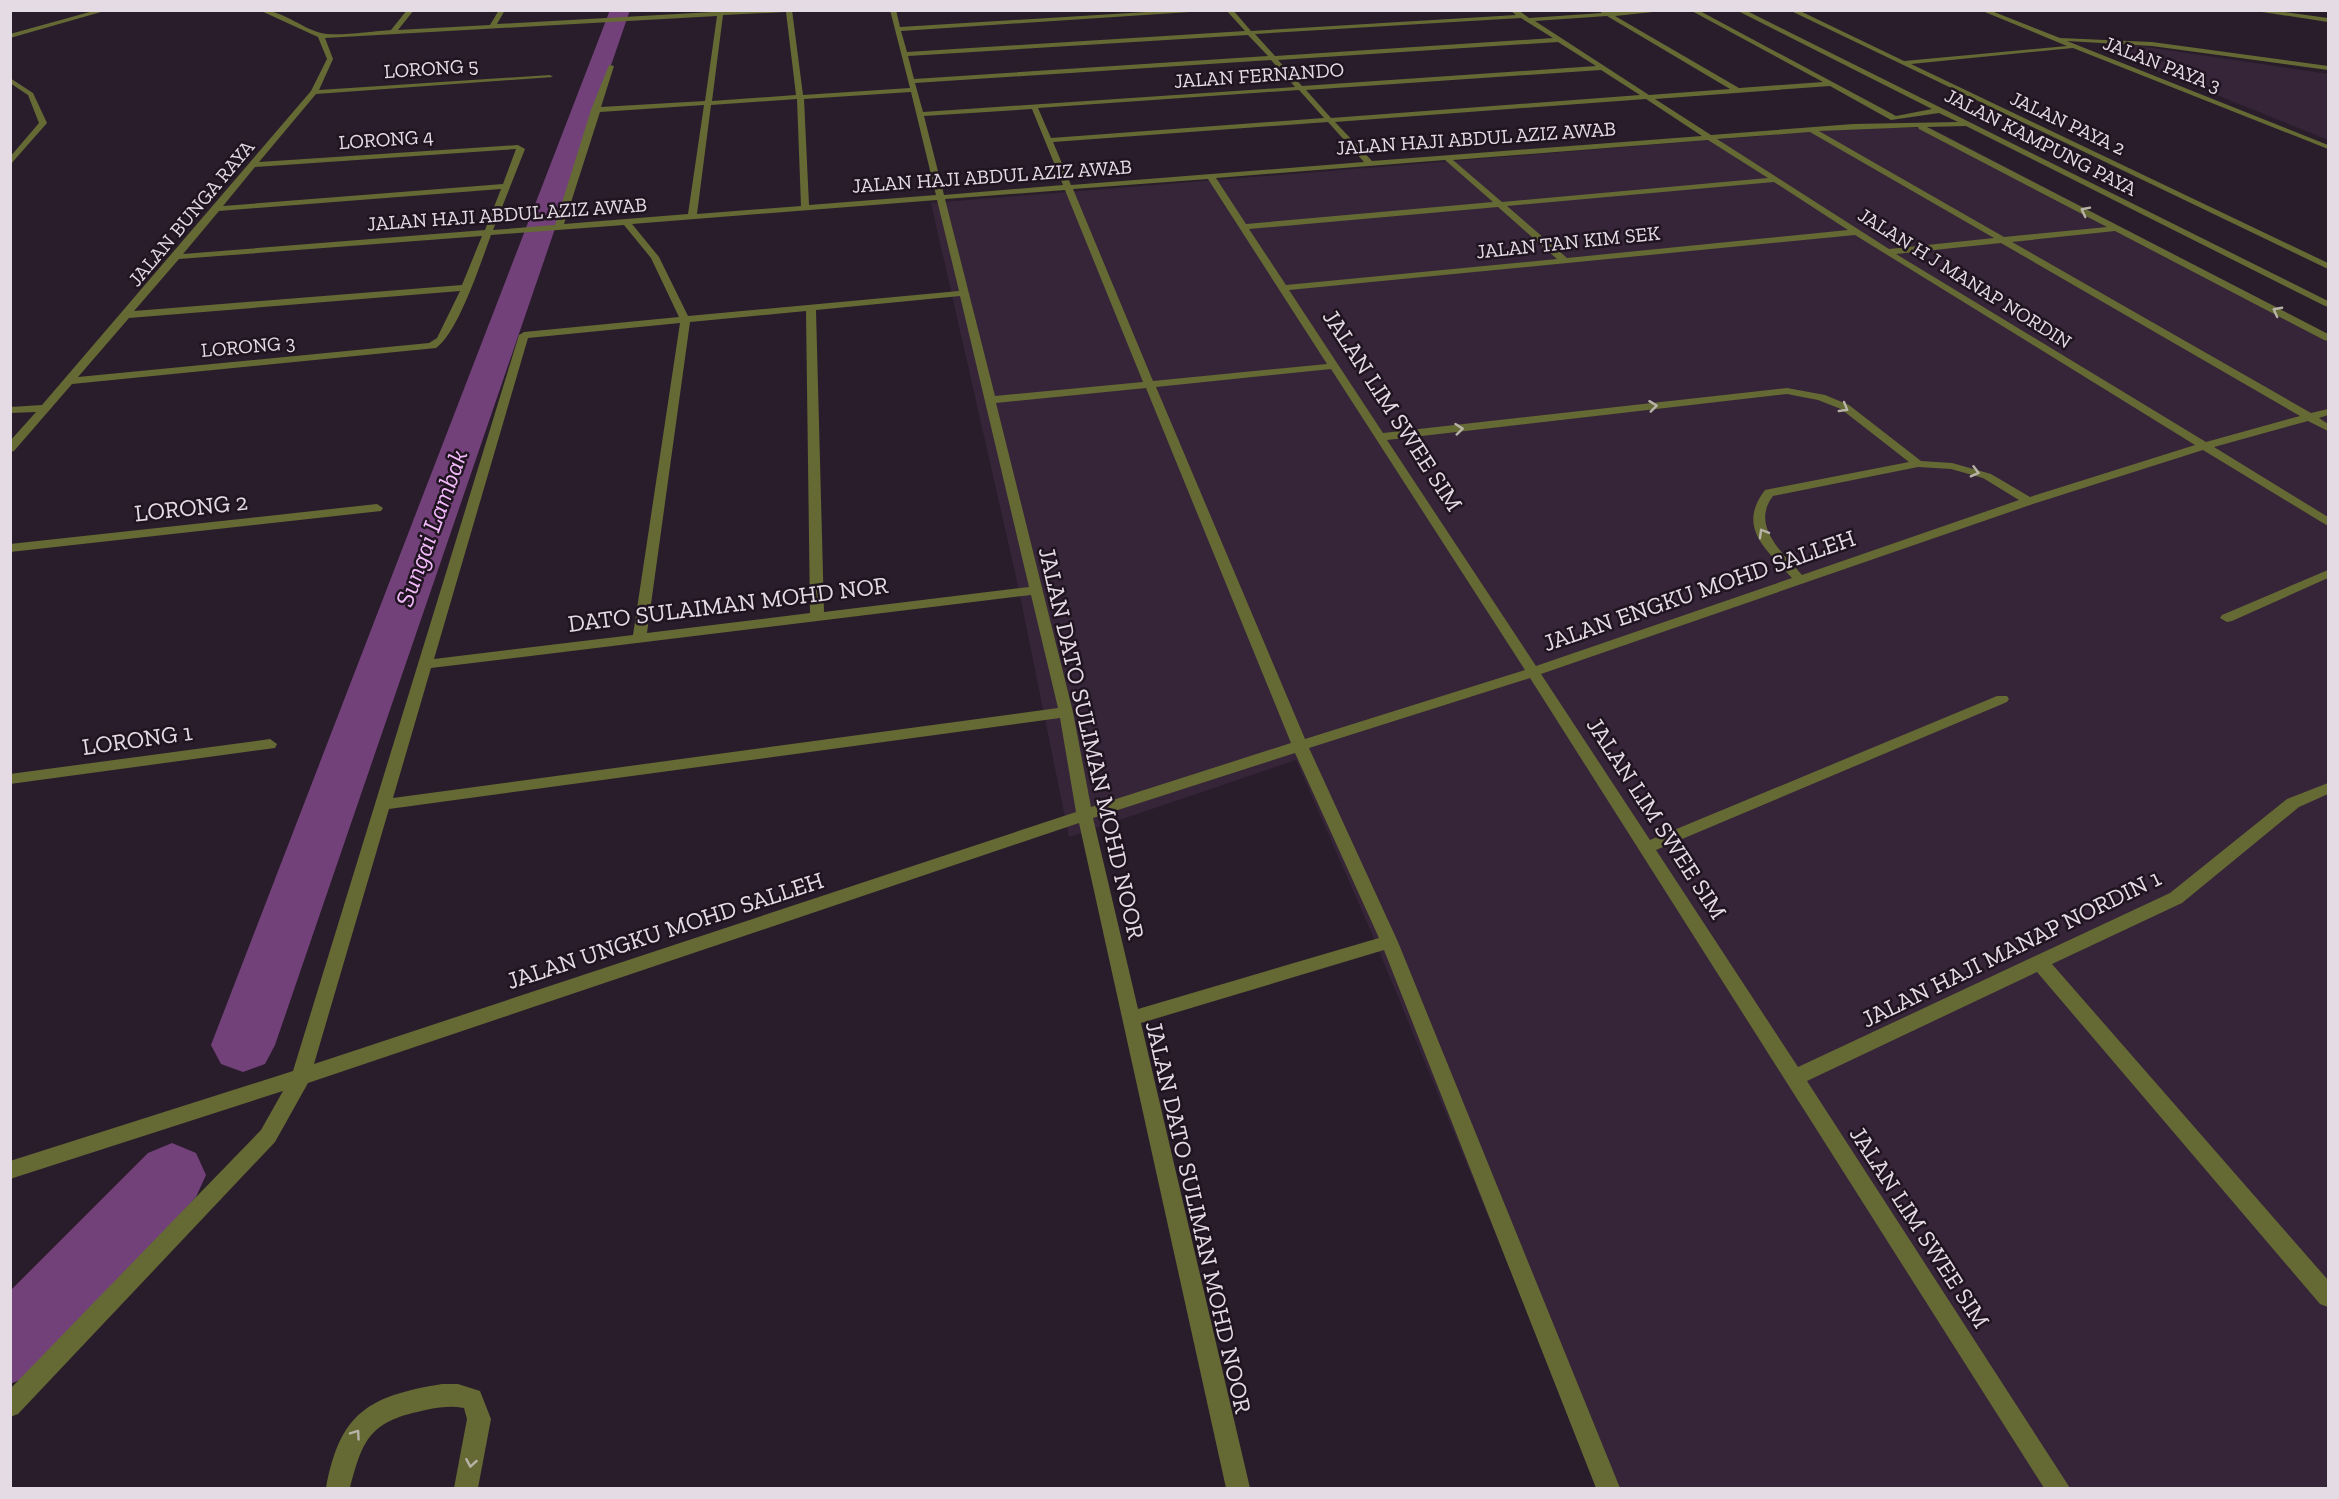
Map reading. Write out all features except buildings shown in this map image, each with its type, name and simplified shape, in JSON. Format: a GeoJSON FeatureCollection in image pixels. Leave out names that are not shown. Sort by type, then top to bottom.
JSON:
{"type":"FeatureCollection","features":[{"type":"Feature","properties":{"kind":"street"},"geometry":{"type":"LineString","coordinates":[[10,36],[105,10]]}},
{"type":"Feature","properties":{"kind":"street"},"geometry":{"type":"LineString","coordinates":[[262,10],[285,18],[321,36],[789,10],[800,98],[805,209]]}},
{"type":"Feature","properties":{"kind":"street"},"geometry":{"type":"LineString","coordinates":[[393,32],[411,10]]}},
{"type":"Feature","properties":{"kind":"street"},"geometry":{"type":"LineString","coordinates":[[492,27],[502,10]]}},
{"type":"Feature","properties":{"kind":"street","name":"JALAN DATO SULIMAN MOHD NOOR"},"geometry":{"type":"LineString","coordinates":[[893,10],[1066,712],[1085,816],[1238,1488]]}},
{"type":"Feature","properties":{"kind":"street"},"geometry":{"type":"LineString","coordinates":[[898,29],[1217,10]]}},
{"type":"Feature","properties":{"kind":"street"},"geometry":{"type":"LineString","coordinates":[[1229,10],[1370,164]]}},
{"type":"Feature","properties":{"kind":"street","name":"JALAN H J MANAP NORDIN"},"geometry":{"type":"LineString","coordinates":[[1513,10],[1887,252],[2328,522]]}},
{"type":"Feature","properties":{"kind":"street"},"geometry":{"type":"LineString","coordinates":[[1601,10],[1737,90]]}},
{"type":"Feature","properties":{"kind":"street"},"geometry":{"type":"LineString","coordinates":[[904,54],[1669,10]]}},
{"type":"Feature","properties":{"kind":"street"},"geometry":{"type":"LineString","coordinates":[[1693,10],[1895,118]]}},
{"type":"Feature","properties":{"kind":"street","name":"JALAN KAMPUNG PAYA"},"geometry":{"type":"LineString","coordinates":[[1739,10],[2328,304]]}},
{"type":"Feature","properties":{"kind":"street","name":"JALAN PAYA 2"},"geometry":{"type":"LineString","coordinates":[[1792,10],[2328,266]]}},
{"type":"Feature","properties":{"kind":"street","name":"JALAN PAYA 3"},"geometry":{"type":"LineString","coordinates":[[1983,10],[2328,147]]}},
{"type":"Feature","properties":{"kind":"street"},"geometry":{"type":"LineString","coordinates":[[2252,10],[2328,20]]}},
{"type":"Feature","properties":{"kind":"street"},"geometry":{"type":"LineString","coordinates":[[692,218],[720,14]]}},
{"type":"Feature","properties":{"kind":"street","name":"JALAN BUNGA RAYA"},"geometry":{"type":"LineString","coordinates":[[10,449],[176,257],[314,92],[330,59],[321,36]]}},
{"type":"Feature","properties":{"kind":"street"},"geometry":{"type":"LineString","coordinates":[[2053,38],[2152,44],[2328,68]]}},
{"type":"Feature","properties":{"kind":"street"},"geometry":{"type":"LineString","coordinates":[[595,110],[800,98],[912,86],[1558,40]]}},
{"type":"Feature","properties":{"kind":"street"},"geometry":{"type":"LineString","coordinates":[[1904,63],[2073,47]]}},
{"type":"Feature","properties":{"kind":"street"},"geometry":{"type":"LineString","coordinates":[[555,228],[611,66]]}},
{"type":"Feature","properties":{"kind":"street","name":"JALAN FERNANDO"},"geometry":{"type":"LineString","coordinates":[[920,114],[1601,68]]}},
{"type":"Feature","properties":{"kind":"street","name":"LORONG 5"},"geometry":{"type":"LineString","coordinates":[[314,92],[550,77]]}},
{"type":"Feature","properties":{"kind":"street"},"geometry":{"type":"LineString","coordinates":[[10,80],[31,94],[43,123],[10,163]]}},
{"type":"Feature","properties":{"kind":"street"},"geometry":{"type":"LineString","coordinates":[[1049,140],[1829,84]]}},
{"type":"Feature","properties":{"kind":"street"},"geometry":{"type":"LineString","coordinates":[[1034,106],[1300,746],[1389,942],[1608,1488]]}},
{"type":"Feature","properties":{"kind":"street"},"geometry":{"type":"LineString","coordinates":[[1853,126],[1941,110]]}},
{"type":"Feature","properties":{"kind":"street"},"geometry":{"type":"LineString","coordinates":[[1853,126],[1968,124]]}},
{"type":"Feature","properties":{"kind":"street"},"geometry":{"type":"LineString","coordinates":[[1920,125],[2328,338]]}},
{"type":"Feature","properties":{"kind":"street","name":"JALAN HAJI ABDUL AZIZ AWAB"},"geometry":{"type":"LineString","coordinates":[[176,257],[1853,126]]}},
{"type":"Feature","properties":{"kind":"street"},"geometry":{"type":"LineString","coordinates":[[1811,129],[2328,428]]}},
{"type":"Feature","properties":{"kind":"street","name":"LORONG 4"},"geometry":{"type":"LineString","coordinates":[[253,165],[513,146],[521,149],[506,186]]}},
{"type":"Feature","properties":{"kind":"street"},"geometry":{"type":"LineString","coordinates":[[1448,159],[1563,260]]}},
{"type":"Feature","properties":{"kind":"street","name":"JALAN LIM SWEE SIM"},"geometry":{"type":"LineString","coordinates":[[1211,177],[1533,672],[2058,1488]]}},
{"type":"Feature","properties":{"kind":"street"},"geometry":{"type":"LineString","coordinates":[[1243,227],[1775,180]]}},
{"type":"Feature","properties":{"kind":"street"},"geometry":{"type":"LineString","coordinates":[[125,315],[465,288],[506,186],[216,209]]}},
{"type":"Feature","properties":{"kind":"street"},"geometry":{"type":"LineString","coordinates":[[626,222],[655,257],[685,320],[640,636]]}},
{"type":"Feature","properties":{"kind":"street"},"geometry":{"type":"LineString","coordinates":[[1887,252],[2118,228]]}},
{"type":"Feature","properties":{"kind":"street","name":"JALAN TAN KIM SEK"},"geometry":{"type":"LineString","coordinates":[[1283,288],[1857,232]]}},
{"type":"Feature","properties":{"kind":"street"},"geometry":{"type":"LineString","coordinates":[[2318,261],[2328,260]]}},
{"type":"Feature","properties":{"kind":"street","name":"LORONG 3"},"geometry":{"type":"LineString","coordinates":[[69,381],[432,346],[441,340],[465,288]]}},
{"type":"Feature","properties":{"kind":"street"},"geometry":{"type":"LineString","coordinates":[[10,1406],[268,1136],[301,1077],[522,337],[527,333],[964,293]]}},
{"type":"Feature","properties":{"kind":"street"},"geometry":{"type":"LineString","coordinates":[[811,308],[816,616]]}},
{"type":"Feature","properties":{"kind":"street"},"geometry":{"type":"LineString","coordinates":[[990,400],[1334,366]]}},
{"type":"Feature","properties":{"kind":"street"},"geometry":{"type":"LineString","coordinates":[[1380,438],[1787,391],[1821,397],[1845,407],[1918,464]]}},
{"type":"Feature","properties":{"kind":"street"},"geometry":{"type":"LineString","coordinates":[[10,410],[45,408]]}},
{"type":"Feature","properties":{"kind":"street","name":"JALAN ENGKU MOHD SALLEH"},"geometry":{"type":"LineString","coordinates":[[1085,816],[1533,672],[2029,501],[2205,446],[2328,412]]}},
{"type":"Feature","properties":{"kind":"street"},"geometry":{"type":"LineString","coordinates":[[1799,579],[1763,535],[1756,518],[1760,502],[1769,493],[1918,464],[1953,466],[1987,476],[2029,501]]}},
{"type":"Feature","properties":{"kind":"street","name":"LORONG 2"},"geometry":{"type":"LineString","coordinates":[[10,548],[377,508]]}},
{"type":"Feature","properties":{"kind":"street"},"geometry":{"type":"LineString","coordinates":[[2227,618],[2328,574]]}},
{"type":"Feature","properties":{"kind":"street","name":"DATO SULAIMAN MOHD NOR"},"geometry":{"type":"LineString","coordinates":[[426,664],[640,636],[1036,590]]}},
{"type":"Feature","properties":{"kind":"street"},"geometry":{"type":"LineString","coordinates":[[1646,848],[2002,699]]}},
{"type":"Feature","properties":{"kind":"street"},"geometry":{"type":"LineString","coordinates":[[381,805],[1066,712]]}},
{"type":"Feature","properties":{"kind":"street","name":"LORONG 1"},"geometry":{"type":"LineString","coordinates":[[10,779],[270,744]]}},
{"type":"Feature","properties":{"kind":"street","name":"JALAN HAJI MANAP NORDIN 1"},"geometry":{"type":"LineString","coordinates":[[1794,1078],[2176,898],[2293,803],[2328,788]]}},
{"type":"Feature","properties":{"kind":"street","name":"JALAN UNGKU MOHD SALLEH"},"geometry":{"type":"LineString","coordinates":[[10,1170],[160,1120],[301,1077],[1085,816]]}},
{"type":"Feature","properties":{"kind":"street"},"geometry":{"type":"LineString","coordinates":[[1131,1019],[1389,942]]}},
{"type":"Feature","properties":{"kind":"street"},"geometry":{"type":"LineString","coordinates":[[2038,962],[2328,1296]]}},
{"type":"Feature","properties":{"kind":"street"},"geometry":{"type":"LineString","coordinates":[[338,1488],[348,1445],[366,1421],[393,1404],[454,1393],[472,1399],[479,1419],[466,1488]]}},
{"type":"Feature","properties":{"kind":"shaded area"},"geometry":{"type":"Polygon","coordinates":[[[2133,45],[2328,74],[2328,140],[2103,49],[2133,45]]]}},
{"type":"Feature","properties":{"kind":"shaded area"},"geometry":{"type":"Polygon","coordinates":[[[1860,128],[1931,128],[2328,334],[2328,1488],[1600,1488],[1373,936],[1296,760],[1069,837],[1017,581],[931,203],[1860,128]]]}},
{"type":"Feature","properties":{"kind":"waterway","name":"Sungai Lambak"},"geometry":{"type":"LineString","coordinates":[[243,1045],[620,10]]}},
{"type":"Feature","properties":{"kind":"waterway","name":"Sungai Lambak"},"geometry":{"type":"LineString","coordinates":[[10,1346],[172,1175]]}}]}
